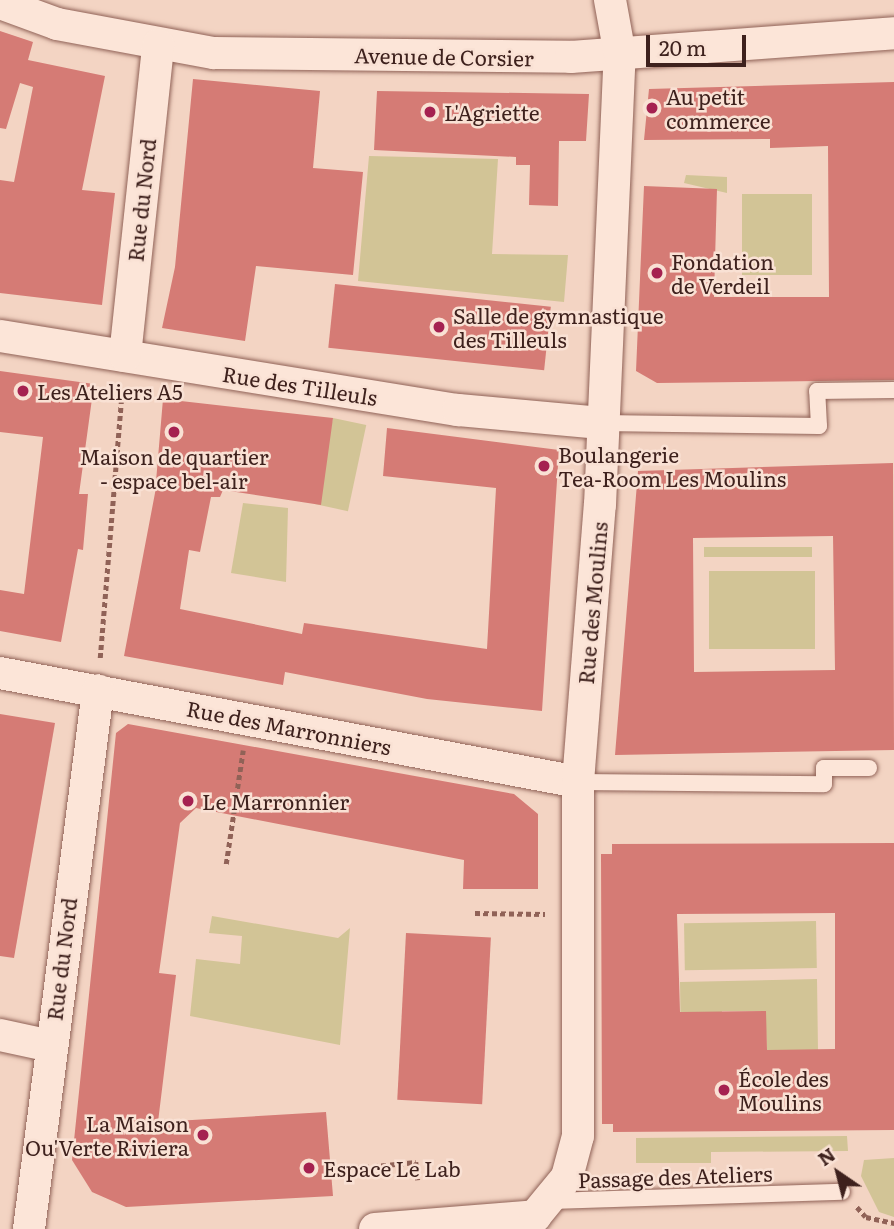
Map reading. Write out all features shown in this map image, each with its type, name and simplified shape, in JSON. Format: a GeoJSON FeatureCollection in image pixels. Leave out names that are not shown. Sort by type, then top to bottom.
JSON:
{"type":"FeatureCollection","features":[{"type":"Feature","properties":{"kind":"street","name":"Rue des Moulins"},"geometry":{"type":"LineString","coordinates":[[551,1201],[567,1177],[578,1136],[578,782],[601,424],[620,55],[610,0]]}},
{"type":"Feature","properties":{"kind":"street","name":"Avenue de Corsier"},"geometry":{"type":"LineString","coordinates":[[0,3],[57,24],[158,45],[214,53],[620,55],[894,33]]}},
{"type":"Feature","properties":{"kind":"street","name":"Rue du Nord"},"geometry":{"type":"LineString","coordinates":[[124,367],[158,45]]}},
{"type":"Feature","properties":{"kind":"street","name":"Rue des Tilleuls"},"geometry":{"type":"LineString","coordinates":[[0,336],[124,367],[458,410],[601,424]]}},
{"type":"Feature","properties":{"kind":"street","name":"Rue des Marronniers"},"geometry":{"type":"LineString","coordinates":[[0,673],[99,680],[578,782]]}},
{"type":"Feature","properties":{"kind":"street","name":"Rue du Nord"},"geometry":{"type":"LineString","coordinates":[[29,1229],[99,680]]}},
{"type":"Feature","properties":{"kind":"street"},"geometry":{"type":"LineString","coordinates":[[0,1035],[51,1046]]}},
{"type":"Feature","properties":{"kind":"street"},"geometry":{"type":"LineString","coordinates":[[375,1229],[518,1221],[551,1201]]}},
{"type":"Feature","properties":{"kind":"lane"},"geometry":{"type":"LineString","coordinates":[[601,424],[819,426],[817,391],[894,390]]}},
{"type":"Feature","properties":{"kind":"lane"},"geometry":{"type":"LineString","coordinates":[[578,782],[824,784],[824,768],[869,768]]}},
{"type":"Feature","properties":{"kind":"lane","name":"Passage des Ateliers"},"geometry":{"type":"LineString","coordinates":[[551,1201],[842,1192]]}},
{"type":"Feature","properties":{"kind":"path"},"geometry":{"type":"LineString","coordinates":[[99,680],[124,367]]}},
{"type":"Feature","properties":{"kind":"path"},"geometry":{"type":"LineString","coordinates":[[226,864],[244,741]]}},
{"type":"Feature","properties":{"kind":"path"},"geometry":{"type":"LineString","coordinates":[[475,913],[545,914]]}},
{"type":"Feature","properties":{"kind":"path"},"geometry":{"type":"LineString","coordinates":[[356,1168],[416,1162],[418,1180]]}},
{"type":"Feature","properties":{"kind":"path"},"geometry":{"type":"LineString","coordinates":[[842,1192],[866,1217],[894,1223]]}},
{"type":"Feature","properties":{"kind":"shaded area"},"geometry":{"type":"Polygon","coordinates":[[[369,156],[498,159],[492,254],[568,255],[564,302],[358,281],[369,156]]]}},
{"type":"Feature","properties":{"kind":"shaded area"},"geometry":{"type":"Polygon","coordinates":[[[686,175],[727,177],[727,193],[684,183],[686,175]]]}},
{"type":"Feature","properties":{"kind":"shaded area"},"geometry":{"type":"Polygon","coordinates":[[[742,194],[812,194],[812,275],[742,275],[742,194]]]}},
{"type":"Feature","properties":{"kind":"shaded area"},"geometry":{"type":"Polygon","coordinates":[[[333,418],[366,425],[348,511],[315,504],[333,418]]]}},
{"type":"Feature","properties":{"kind":"shaded area"},"geometry":{"type":"Polygon","coordinates":[[[243,503],[288,508],[286,582],[231,573],[243,503]]]}},
{"type":"Feature","properties":{"kind":"shaded area"},"geometry":{"type":"Polygon","coordinates":[[[704,547],[812,547],[812,557],[704,557],[704,547]]]}},
{"type":"Feature","properties":{"kind":"shaded area"},"geometry":{"type":"Polygon","coordinates":[[[709,571],[815,571],[815,649],[709,649],[709,571]]]}},
{"type":"Feature","properties":{"kind":"shaded area"},"geometry":{"type":"Polygon","coordinates":[[[212,916],[338,938],[350,928],[340,1045],[190,1016],[196,959],[240,964],[242,936],[209,933],[212,916]]]}},
{"type":"Feature","properties":{"kind":"shaded area"},"geometry":{"type":"Polygon","coordinates":[[[816,921],[817,968],[685,970],[684,923],[816,921]]]}},
{"type":"Feature","properties":{"kind":"shaded area"},"geometry":{"type":"Polygon","coordinates":[[[817,979],[818,1050],[767,1050],[765,1011],[722,1011],[722,1051],[681,1051],[680,982],[817,979]]]}},
{"type":"Feature","properties":{"kind":"shaded area"},"geometry":{"type":"Polygon","coordinates":[[[847,1136],[848,1151],[711,1152],[711,1163],[636,1163],[636,1138],[847,1136]]]}},
{"type":"Feature","properties":{"kind":"shaded area"},"geometry":{"type":"Polygon","coordinates":[[[894,1158],[894,1217],[879,1212],[861,1176],[864,1160],[894,1158]]]}},
{"type":"Feature","properties":{"kind":"building"},"geometry":{"type":"Polygon","coordinates":[[[0,31],[33,42],[28,60],[105,76],[82,190],[115,193],[102,305],[0,293],[0,180],[14,182],[33,87],[20,83],[6,129],[0,128],[0,31]]]}},
{"type":"Feature","properties":{"kind":"building"},"geometry":{"type":"Polygon","coordinates":[[[193,79],[320,91],[313,168],[363,172],[353,275],[256,266],[245,341],[162,328],[175,267],[193,79]]]}},
{"type":"Feature","properties":{"kind":"building"},"geometry":{"type":"Polygon","coordinates":[[[894,82],[894,380],[657,383],[636,371],[644,186],[717,189],[714,297],[829,297],[828,146],[770,148],[770,139],[644,140],[649,89],[894,82]]]}},
{"type":"Feature","properties":{"kind":"building"},"geometry":{"type":"Polygon","coordinates":[[[377,91],[589,94],[586,141],[559,141],[558,206],[529,205],[530,165],[516,165],[516,157],[374,150],[377,91]]]}},
{"type":"Feature","properties":{"kind":"building","name":"Salle de gymnastique des Tilleuls"},"geometry":{"type":"Polygon","coordinates":[[[335,284],[551,307],[544,370],[328,348],[335,284]]]}},
{"type":"Feature","properties":{"kind":"building"},"geometry":{"type":"Polygon","coordinates":[[[0,371],[94,384],[79,494],[88,494],[83,550],[78,549],[61,642],[0,631],[0,590],[24,594],[43,437],[0,432],[0,371]]]}},
{"type":"Feature","properties":{"kind":"building"},"geometry":{"type":"Polygon","coordinates":[[[163,399],[333,418],[321,505],[223,490],[220,497],[211,497],[200,552],[189,550],[180,609],[302,634],[304,623],[487,649],[496,488],[383,476],[387,428],[559,450],[542,711],[427,699],[285,672],[283,685],[124,656],[155,493],[163,399]]]}},
{"type":"Feature","properties":{"kind":"building"},"geometry":{"type":"Polygon","coordinates":[[[893,463],[894,750],[615,755],[638,471],[893,463]],[[833,536],[693,538],[694,672],[835,670],[833,536]]]}},
{"type":"Feature","properties":{"kind":"building"},"geometry":{"type":"Polygon","coordinates":[[[0,714],[55,723],[14,958],[0,956],[0,714]]]}},
{"type":"Feature","properties":{"kind":"building"},"geometry":{"type":"Polygon","coordinates":[[[128,724],[514,794],[538,814],[538,889],[463,889],[464,860],[196,808],[180,823],[159,973],[176,975],[158,1122],[326,1112],[333,1196],[126,1207],[92,1192],[72,1160],[116,733],[128,724]]]}},
{"type":"Feature","properties":{"kind":"building"},"geometry":{"type":"Polygon","coordinates":[[[894,843],[894,1130],[613,1132],[613,1124],[602,1124],[601,854],[612,854],[612,844],[894,843]],[[835,913],[677,914],[680,1012],[766,1011],[767,1050],[835,1049],[835,913]]]}},
{"type":"Feature","properties":{"kind":"building"},"geometry":{"type":"Polygon","coordinates":[[[406,933],[491,937],[482,1104],[397,1100],[406,933]]]}},
{"type":"Feature","properties":{"kind":"place","name":"Au petit commerce"},"geometry":{"type":"Point","coordinates":[652,108]}},
{"type":"Feature","properties":{"kind":"place","name":"L'Agriette"},"geometry":{"type":"Point","coordinates":[430,112]}},
{"type":"Feature","properties":{"kind":"place","name":"Fondation de Verdeil"},"geometry":{"type":"Point","coordinates":[657,273]}},
{"type":"Feature","properties":{"kind":"place","name":"Salle de gymnastique des Tilleuls"},"geometry":{"type":"Point","coordinates":[439,327]}},
{"type":"Feature","properties":{"kind":"place","name":"Les Ateliers A5"},"geometry":{"type":"Point","coordinates":[23,391]}},
{"type":"Feature","properties":{"kind":"place","name":"Maison de quartier - espace bel-air"},"geometry":{"type":"Point","coordinates":[174,432]}},
{"type":"Feature","properties":{"kind":"place","name":"Boulangerie Tea-Room Les Moulins"},"geometry":{"type":"Point","coordinates":[544,466]}},
{"type":"Feature","properties":{"kind":"place","name":"Le Marronnier"},"geometry":{"type":"Point","coordinates":[188,801]}},
{"type":"Feature","properties":{"kind":"place","name":"École des Moulins"},"geometry":{"type":"Point","coordinates":[724,1090]}},
{"type":"Feature","properties":{"kind":"place","name":"La Maison Ou'Verte Riviera"},"geometry":{"type":"Point","coordinates":[203,1135]}},
{"type":"Feature","properties":{"kind":"place","name":"Espace Le Lab"},"geometry":{"type":"Point","coordinates":[309,1168]}}]}
